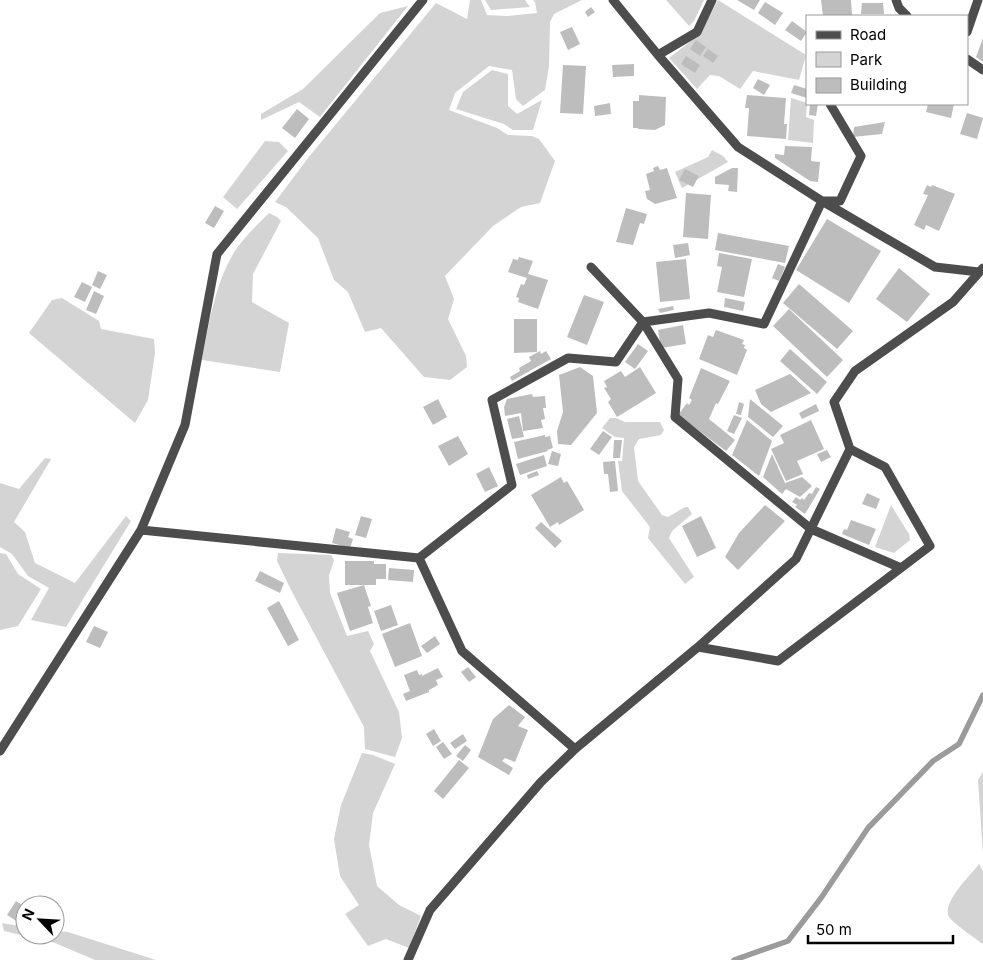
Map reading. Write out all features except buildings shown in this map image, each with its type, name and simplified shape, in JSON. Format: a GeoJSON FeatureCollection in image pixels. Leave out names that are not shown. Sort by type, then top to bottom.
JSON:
{"type":"FeatureCollection","features":[{"type":"Feature","properties":{"kind":"street"},"geometry":{"type":"LineString","coordinates":[[0,751],[142,530],[185,425],[217,254],[423,0]]}},
{"type":"Feature","properties":{"kind":"street"},"geometry":{"type":"LineString","coordinates":[[613,0],[738,147],[822,201],[935,268],[981,270]]}},
{"type":"Feature","properties":{"kind":"street"},"geometry":{"type":"LineString","coordinates":[[658,55],[697,32],[712,0]]}},
{"type":"Feature","properties":{"kind":"street"},"geometry":{"type":"LineString","coordinates":[[896,0],[899,8],[906,15]]}},
{"type":"Feature","properties":{"kind":"street"},"geometry":{"type":"LineString","coordinates":[[968,29],[978,0]]}},
{"type":"Feature","properties":{"kind":"street"},"geometry":{"type":"LineString","coordinates":[[968,61],[983,70]]}},
{"type":"Feature","properties":{"kind":"street"},"geometry":{"type":"LineString","coordinates":[[822,201],[840,201],[861,156],[831,105]]}},
{"type":"Feature","properties":{"kind":"street"},"geometry":{"type":"LineString","coordinates":[[142,530],[419,558],[512,485],[492,400],[568,358],[616,362],[643,322],[709,312],[764,324],[822,201]]}},
{"type":"Feature","properties":{"kind":"street"},"geometry":{"type":"LineString","coordinates":[[591,267],[643,322],[678,379],[675,417],[811,529],[901,568]]}},
{"type":"Feature","properties":{"kind":"street"},"geometry":{"type":"LineString","coordinates":[[698,647],[778,661],[930,546],[885,467],[850,449],[834,402],[855,371],[953,302],[981,270]]}},
{"type":"Feature","properties":{"kind":"street"},"geometry":{"type":"LineString","coordinates":[[408,960],[430,910],[541,782],[575,749],[698,647],[796,559],[850,449]]}},
{"type":"Feature","properties":{"kind":"street"},"geometry":{"type":"LineString","coordinates":[[419,558],[462,651],[575,749]]}},
{"type":"Feature","properties":{"kind":"green space"},"geometry":{"type":"Polygon","coordinates":[[[470,0],[481,0],[487,15],[507,16],[537,13],[533,0],[582,0],[554,14],[550,22],[549,66],[545,90],[523,106],[516,99],[512,70],[489,66],[455,93],[449,110],[497,128],[508,135],[532,136],[539,139],[555,161],[540,203],[521,207],[493,226],[445,276],[454,299],[448,319],[466,356],[467,367],[450,380],[424,377],[381,328],[365,332],[348,292],[334,280],[318,238],[286,207],[275,202],[308,158],[436,3],[467,19],[470,0]]]}},
{"type":"Feature","properties":{"kind":"green space"},"geometry":{"type":"Polygon","coordinates":[[[485,0],[525,0],[530,7],[491,10],[485,0]]]}},
{"type":"Feature","properties":{"kind":"green space"},"geometry":{"type":"Polygon","coordinates":[[[666,0],[704,0],[694,21],[689,26],[666,0]]]}},
{"type":"Feature","properties":{"kind":"green space"},"geometry":{"type":"Polygon","coordinates":[[[718,0],[806,55],[799,80],[753,71],[740,89],[719,76],[710,75],[697,89],[669,58],[700,34],[718,0]]]}},
{"type":"Feature","properties":{"kind":"green space"},"geometry":{"type":"Polygon","coordinates":[[[408,6],[320,117],[299,102],[261,120],[261,114],[303,89],[380,13],[408,6]]]}},
{"type":"Feature","properties":{"kind":"green space"},"geometry":{"type":"Polygon","coordinates":[[[492,70],[508,74],[508,106],[517,114],[542,100],[533,130],[513,130],[504,124],[456,109],[463,92],[492,70]]]}},
{"type":"Feature","properties":{"kind":"green space"},"geometry":{"type":"Polygon","coordinates":[[[791,98],[806,103],[806,117],[814,120],[813,143],[788,140],[791,98]]]}},
{"type":"Feature","properties":{"kind":"green space"},"geometry":{"type":"Polygon","coordinates":[[[265,141],[279,142],[288,151],[237,209],[223,197],[265,141]]]}},
{"type":"Feature","properties":{"kind":"green space"},"geometry":{"type":"Polygon","coordinates":[[[712,150],[723,156],[728,162],[682,188],[675,172],[708,157],[712,150]]]}},
{"type":"Feature","properties":{"kind":"green space"},"geometry":{"type":"Polygon","coordinates":[[[269,213],[281,221],[253,274],[252,302],[289,323],[280,372],[202,360],[213,307],[226,268],[240,244],[269,213]]]}},
{"type":"Feature","properties":{"kind":"green space"},"geometry":{"type":"Polygon","coordinates":[[[62,298],[99,321],[101,329],[154,339],[155,353],[148,400],[135,423],[29,333],[52,300],[62,298]]]}},
{"type":"Feature","properties":{"kind":"green space"},"geometry":{"type":"Polygon","coordinates":[[[610,418],[616,418],[625,422],[660,422],[664,430],[661,435],[639,439],[634,447],[638,481],[662,515],[668,517],[685,507],[688,507],[692,514],[672,531],[669,538],[694,577],[685,584],[648,538],[650,527],[622,491],[618,461],[622,461],[624,438],[615,437],[602,428],[610,418]]]}},
{"type":"Feature","properties":{"kind":"green space"},"geometry":{"type":"Polygon","coordinates":[[[45,458],[51,459],[14,522],[25,532],[35,563],[75,583],[126,516],[131,521],[66,627],[31,620],[49,588],[28,576],[12,554],[0,547],[0,483],[19,489],[45,458]]]}},
{"type":"Feature","properties":{"kind":"green space"},"geometry":{"type":"Polygon","coordinates":[[[891,505],[909,534],[910,540],[894,553],[875,547],[891,505]]]}},
{"type":"Feature","properties":{"kind":"green space"},"geometry":{"type":"Polygon","coordinates":[[[0,553],[6,554],[18,574],[41,589],[18,626],[0,630],[0,553]]]}},
{"type":"Feature","properties":{"kind":"green space"},"geometry":{"type":"Polygon","coordinates":[[[278,553],[331,555],[334,560],[329,576],[330,593],[347,636],[368,631],[374,644],[370,651],[399,712],[402,738],[395,757],[365,749],[364,727],[290,588],[277,561],[278,553]]]}},
{"type":"Feature","properties":{"kind":"green space"},"geometry":{"type":"Polygon","coordinates":[[[362,753],[373,755],[395,764],[373,813],[369,845],[377,886],[399,905],[421,916],[409,948],[386,939],[368,946],[345,914],[359,905],[340,876],[334,839],[341,805],[362,753]]]}},
{"type":"Feature","properties":{"kind":"green space"},"geometry":{"type":"Polygon","coordinates":[[[983,772],[983,854],[978,780],[983,772]]]}},
{"type":"Feature","properties":{"kind":"green space"},"geometry":{"type":"Polygon","coordinates":[[[979,864],[983,871],[983,944],[951,920],[948,911],[953,897],[979,864]]]}},
{"type":"Feature","properties":{"kind":"green space"},"geometry":{"type":"Polygon","coordinates":[[[2,923],[15,925],[15,934],[4,931],[2,923]]]}},
{"type":"Feature","properties":{"kind":"green space"},"geometry":{"type":"Polygon","coordinates":[[[65,932],[156,960],[95,960],[60,945],[65,945],[65,932]]]}},
{"type":"Feature","properties":{"kind":"waterway"},"geometry":{"type":"LineString","coordinates":[[734,960],[788,941],[821,898],[868,828],[933,761],[959,744],[983,695]]}}]}
